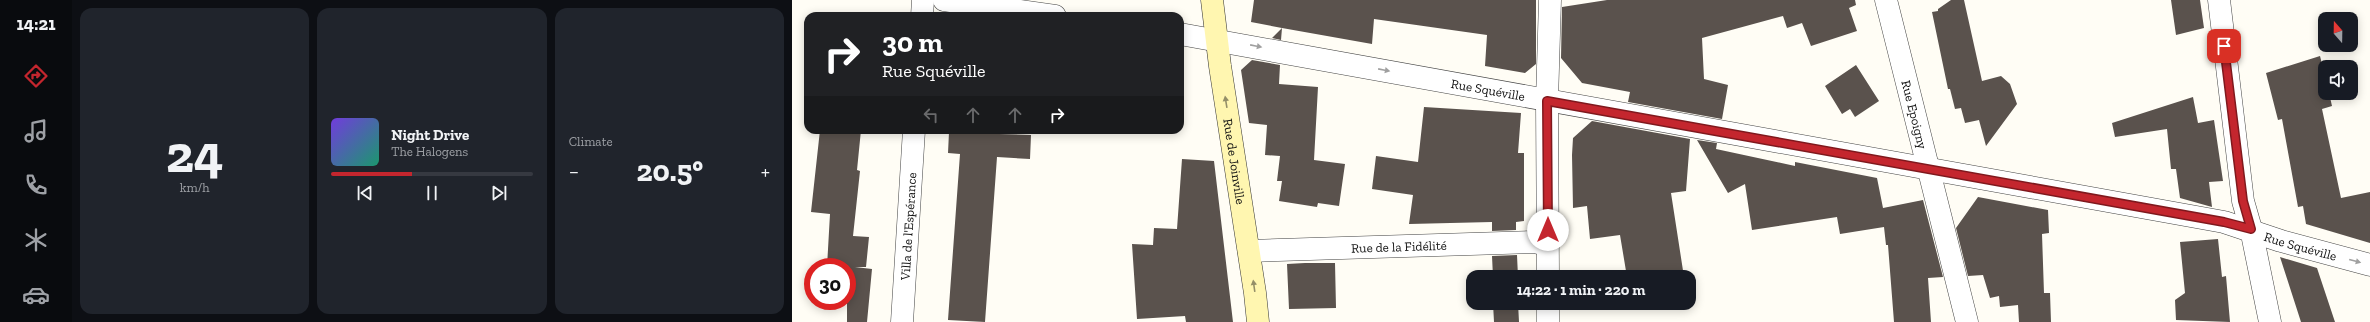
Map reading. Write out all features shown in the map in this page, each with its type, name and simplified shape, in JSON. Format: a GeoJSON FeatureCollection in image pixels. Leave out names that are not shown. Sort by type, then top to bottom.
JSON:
{"type":"FeatureCollection","features":[{"type":"Feature","properties":{"kind":"street"},"geometry":{"type":"LineString","coordinates":[[922,12],[923,0]]}},
{"type":"Feature","properties":{"kind":"street"},"geometry":{"type":"LineString","coordinates":[[944,0],[1027,12]]}},
{"type":"Feature","properties":{"kind":"street","name":"Rue de Joinville"},"geometry":{"type":"LineString","coordinates":[[1212,0],[1258,322]]}},
{"type":"Feature","properties":{"kind":"street"},"geometry":{"type":"LineString","coordinates":[[1548,270],[1547,101],[1550,0]]}},
{"type":"Feature","properties":{"kind":"street","name":"Rue Epoigny"},"geometry":{"type":"LineString","coordinates":[[1886,0],[1967,322]]}},
{"type":"Feature","properties":{"kind":"street"},"geometry":{"type":"LineString","coordinates":[[2219,0],[2243,201],[2251,229],[2270,322]]}},
{"type":"Feature","properties":{"kind":"street","name":"Rue Squéville"},"geometry":{"type":"LineString","coordinates":[[1184,35],[2224,222],[2251,229],[2281,241],[2370,264]]}},
{"type":"Feature","properties":{"kind":"street","name":"Villa de l'Espérance"},"geometry":{"type":"LineString","coordinates":[[902,322],[914,134]]}},
{"type":"Feature","properties":{"kind":"street","name":"Rue de la Fidélité"},"geometry":{"type":"LineString","coordinates":[[1249,251],[1534,242],[1548,245]]}},
{"type":"Feature","properties":{"kind":"street"},"geometry":{"type":"LineString","coordinates":[[1548,310],[1548,322]]}},
{"type":"Feature","properties":{"kind":"building"},"geometry":{"type":"Polygon","coordinates":[[[1254,0],[1536,0],[1536,64],[1525,73],[1485,66],[1487,35],[1374,19],[1372,44],[1251,22],[1254,0]]]}},
{"type":"Feature","properties":{"kind":"building"},"geometry":{"type":"Polygon","coordinates":[[[1607,0],[1855,0],[1856,5],[1849,8],[1857,31],[1811,46],[1802,23],[1787,28],[1783,16],[1702,38],[1704,79],[1728,85],[1722,119],[1628,102],[1630,92],[1582,83],[1561,58],[1562,7],[1607,0]]]}},
{"type":"Feature","properties":{"kind":"building"},"geometry":{"type":"Polygon","coordinates":[[[1951,0],[1964,0],[1982,81],[2001,76],[2010,84],[2017,104],[1986,146],[1979,120],[1965,123],[1961,108],[1955,109],[1950,89],[1948,89],[1932,12],[1938,11],[1938,9],[1951,0]]]}},
{"type":"Feature","properties":{"kind":"building"},"geometry":{"type":"Polygon","coordinates":[[[2171,0],[2200,0],[2204,28],[2176,35],[2171,0]]]}},
{"type":"Feature","properties":{"kind":"building"},"geometry":{"type":"Polygon","coordinates":[[[1282,28],[1281,40],[1272,38],[1282,28]]]}},
{"type":"Feature","properties":{"kind":"building"},"geometry":{"type":"Polygon","coordinates":[[[2320,56],[2321,60],[2318,60],[2318,100],[2331,100],[2332,106],[2322,109],[2341,198],[2370,192],[2370,243],[2306,224],[2303,206],[2298,207],[2282,119],[2278,120],[2266,73],[2320,56]]]}},
{"type":"Feature","properties":{"kind":"building"},"geometry":{"type":"Polygon","coordinates":[[[1252,60],[1280,65],[1279,84],[1318,87],[1314,160],[1345,164],[1339,206],[1318,203],[1317,207],[1279,201],[1282,181],[1277,181],[1280,156],[1265,155],[1267,125],[1249,123],[1241,70],[1252,60]]]}},
{"type":"Feature","properties":{"kind":"building"},"geometry":{"type":"Polygon","coordinates":[[[1856,65],[1879,101],[1855,117],[1850,109],[1842,114],[1825,86],[1856,65]]]}},
{"type":"Feature","properties":{"kind":"building"},"geometry":{"type":"Polygon","coordinates":[[[2193,97],[2198,123],[2214,120],[2223,181],[2209,182],[2212,207],[2180,198],[2176,169],[2171,169],[2167,129],[2115,137],[2112,123],[2193,97]]]}},
{"type":"Feature","properties":{"kind":"building"},"geometry":{"type":"Polygon","coordinates":[[[1424,107],[1521,113],[1518,153],[1524,153],[1524,221],[1516,222],[1516,230],[1492,231],[1492,222],[1409,224],[1413,195],[1372,189],[1376,156],[1418,162],[1424,107]]]}},
{"type":"Feature","properties":{"kind":"building"},"geometry":{"type":"Polygon","coordinates":[[[1592,121],[1690,139],[1686,191],[1671,193],[1683,270],[1626,270],[1620,235],[1590,239],[1587,206],[1573,208],[1573,138],[1592,121]]]}},
{"type":"Feature","properties":{"kind":"building"},"geometry":{"type":"Polygon","coordinates":[[[820,134],[861,134],[857,170],[860,171],[853,236],[869,237],[866,267],[856,267],[856,258],[828,258],[830,214],[811,212],[820,134]]]}},
{"type":"Feature","properties":{"kind":"building"},"geometry":{"type":"Polygon","coordinates":[[[949,134],[1031,135],[1030,159],[997,157],[985,322],[948,320],[960,154],[948,153],[949,134]]]}},
{"type":"Feature","properties":{"kind":"building"},"geometry":{"type":"Polygon","coordinates":[[[1697,140],[1717,143],[1716,149],[1795,166],[1795,162],[1877,178],[1883,208],[1923,200],[1943,277],[1928,278],[1931,322],[1894,322],[1888,245],[1886,245],[1884,227],[1840,234],[1837,217],[1752,230],[1745,184],[1728,193],[1697,140]]]}},
{"type":"Feature","properties":{"kind":"building"},"geometry":{"type":"Polygon","coordinates":[[[1182,159],[1214,161],[1233,322],[1186,322],[1185,316],[1137,319],[1132,244],[1153,245],[1154,228],[1177,229],[1182,159]]]}},
{"type":"Feature","properties":{"kind":"building"},"geometry":{"type":"Polygon","coordinates":[[[1978,197],[2048,210],[2049,233],[2042,234],[2044,293],[2050,293],[2051,322],[2019,322],[2018,305],[2000,307],[1999,296],[1990,298],[1983,275],[1968,276],[1956,228],[1978,197]]]}},
{"type":"Feature","properties":{"kind":"building"},"geometry":{"type":"Polygon","coordinates":[[[2218,239],[2222,277],[2226,276],[2230,322],[2176,320],[2175,300],[2185,293],[2180,242],[2218,239]]]}},
{"type":"Feature","properties":{"kind":"building"},"geometry":{"type":"Polygon","coordinates":[[[1517,255],[1518,270],[1493,270],[1492,256],[1517,255]]]}},
{"type":"Feature","properties":{"kind":"building"},"geometry":{"type":"Polygon","coordinates":[[[2280,257],[2317,268],[2335,322],[2301,322],[2280,257]]]}},
{"type":"Feature","properties":{"kind":"building"},"geometry":{"type":"Polygon","coordinates":[[[1335,263],[1336,308],[1289,309],[1287,264],[1335,263]]]}},
{"type":"Feature","properties":{"kind":"building"},"geometry":{"type":"Polygon","coordinates":[[[856,267],[872,269],[867,322],[847,322],[847,310],[856,310],[856,267]]]}},
{"type":"Feature","properties":{"kind":"building"},"geometry":{"type":"Polygon","coordinates":[[[1493,310],[1518,310],[1519,322],[1494,322],[1493,310]]]}},
{"type":"Feature","properties":{"kind":"route"},"geometry":{"type":"LineString","coordinates":[[1548,230],[1547,101],[1897,163],[1948,174],[2224,222],[2251,229],[2243,201],[2224,46]]}}]}
